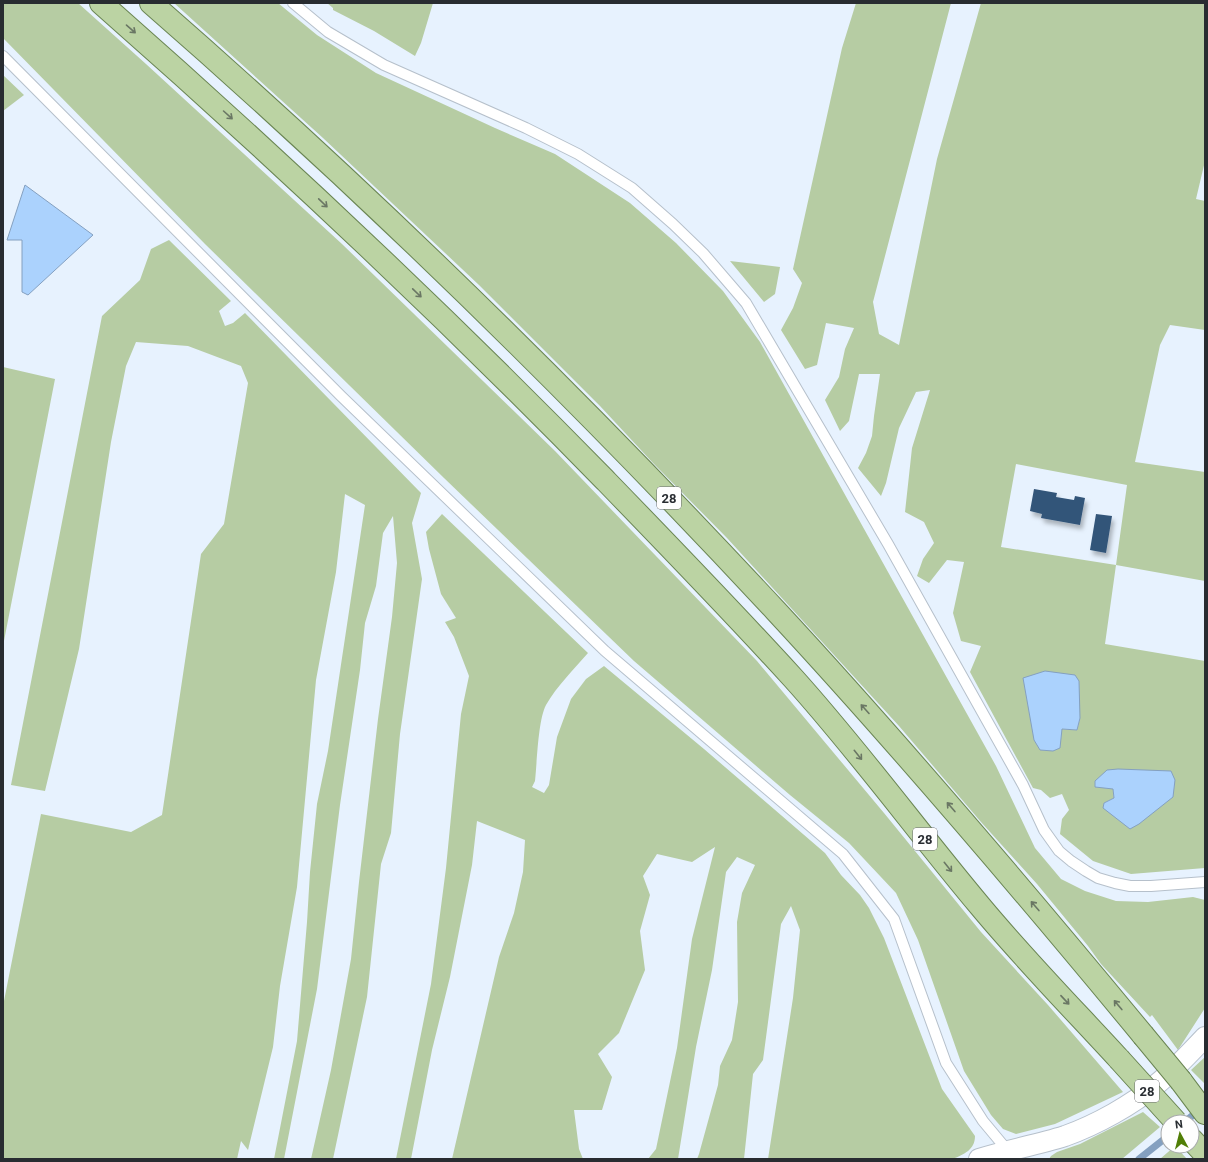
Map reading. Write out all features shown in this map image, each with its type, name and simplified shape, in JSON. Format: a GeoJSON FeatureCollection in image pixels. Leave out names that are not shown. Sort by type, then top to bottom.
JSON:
{"type":"FeatureCollection","features":[{"type":"Feature","properties":{"kind":"main road","name":"28"},"geometry":{"type":"LineString","coordinates":[[101,3],[174,67],[319,199],[477,351],[643,519],[819,708],[994,923],[1169,1114]]}},
{"type":"Feature","properties":{"kind":"main road","name":"28"},"geometry":{"type":"LineString","coordinates":[[151,3],[303,139],[552,378],[775,610],[890,737],[1051,924],[1143,1035],[1205,1113]]}},
{"type":"Feature","properties":{"kind":"street"},"geometry":{"type":"LineString","coordinates":[[979,1159],[1011,1155],[1066,1135],[1114,1113],[1136,1100],[1157,1084],[1205,1037]]}},
{"type":"Feature","properties":{"kind":"lane"},"geometry":{"type":"LineString","coordinates":[[293,3],[328,32],[384,65],[526,128],[578,154],[632,188],[673,224],[703,253],[746,303],[888,544],[1022,785],[1044,830],[1059,851],[1071,861],[1098,878],[1115,883],[1130,886],[1151,886],[1205,882]]}},
{"type":"Feature","properties":{"kind":"lane"},"geometry":{"type":"LineString","coordinates":[[3,56],[341,396],[605,651],[843,854],[894,919],[946,1063],[983,1121],[1011,1155]]}},
{"type":"Feature","properties":{"kind":"green space"},"geometry":{"type":"Polygon","coordinates":[[[3,3],[78,3],[342,244],[555,451],[757,661],[981,932],[1048,1005],[1123,1092],[1055,1124],[1016,1134],[1003,1129],[991,1115],[964,1071],[918,940],[896,893],[849,843],[790,795],[634,661],[444,478],[205,244],[3,38],[3,3]]]}},
{"type":"Feature","properties":{"kind":"green space"},"geometry":{"type":"Polygon","coordinates":[[[174,3],[278,3],[317,35],[376,73],[555,154],[630,203],[676,243],[723,291],[760,342],[996,766],[1035,848],[1061,879],[1085,891],[1116,901],[1148,902],[1193,897],[1205,900],[1205,1008],[1178,1050],[1152,1015],[1150,1017],[1101,964],[1037,884],[981,822],[899,726],[727,538],[653,463],[600,406],[479,285],[323,138],[174,3]]]}},
{"type":"Feature","properties":{"kind":"green space"},"geometry":{"type":"Polygon","coordinates":[[[327,3],[433,3],[421,43],[415,56],[374,31],[333,10],[333,8],[327,3]]]}},
{"type":"Feature","properties":{"kind":"green space"},"geometry":{"type":"Polygon","coordinates":[[[856,3],[951,3],[873,302],[879,334],[899,345],[937,159],[981,3],[1205,3],[1205,161],[1196,199],[1205,201],[1205,330],[1170,325],[1160,345],[1135,462],[1205,472],[1205,581],[1116,565],[1105,644],[1205,661],[1205,868],[1131,874],[1093,861],[1060,834],[1062,819],[1069,810],[1062,794],[1050,798],[1041,790],[1033,788],[970,672],[981,646],[961,641],[953,613],[964,562],[947,560],[929,583],[917,576],[923,559],[934,543],[924,522],[905,512],[912,448],[930,390],[916,392],[899,428],[886,483],[881,496],[858,468],[866,453],[872,436],[880,374],[859,374],[849,421],[840,431],[825,400],[839,377],[845,349],[854,328],[826,323],[817,365],[805,369],[781,330],[793,308],[802,283],[793,269],[842,48],[856,3]],[[1016,464],[1001,547],[1116,565],[1127,485],[1016,464]],[[1080,718],[1062,729],[1077,730],[1080,718]],[[1113,789],[1114,798],[1104,803],[1130,829],[1113,789]]]}},
{"type":"Feature","properties":{"kind":"green space"},"geometry":{"type":"Polygon","coordinates":[[[3,75],[24,95],[3,111],[3,75]]]}},
{"type":"Feature","properties":{"kind":"green space"},"geometry":{"type":"Polygon","coordinates":[[[169,240],[231,301],[219,311],[225,326],[233,323],[245,313],[421,493],[412,523],[422,579],[400,734],[391,833],[381,864],[367,997],[333,1159],[311,1159],[331,1070],[351,959],[378,719],[392,617],[397,563],[393,516],[383,533],[376,586],[365,623],[317,989],[284,1159],[274,1159],[297,1041],[310,872],[317,804],[328,751],[365,505],[345,494],[336,572],[316,680],[297,887],[280,986],[273,1047],[248,1150],[241,1141],[237,1159],[3,1159],[3,1006],[41,814],[131,832],[162,815],[201,554],[224,524],[248,383],[241,366],[188,346],[136,342],[126,366],[111,442],[79,649],[45,791],[11,785],[102,316],[140,280],[151,249],[169,240]]]}},
{"type":"Feature","properties":{"kind":"green space"},"geometry":{"type":"Polygon","coordinates":[[[730,261],[780,267],[775,294],[764,302],[730,261]]]}},
{"type":"Feature","properties":{"kind":"green space"},"geometry":{"type":"Polygon","coordinates":[[[3,367],[55,379],[3,646],[3,367]]]}},
{"type":"Feature","properties":{"kind":"green space"},"geometry":{"type":"Polygon","coordinates":[[[442,514],[588,653],[560,684],[550,698],[543,712],[538,742],[535,781],[532,787],[544,793],[549,785],[557,737],[571,699],[586,679],[604,666],[704,749],[825,853],[841,875],[860,895],[869,908],[884,938],[942,1089],[975,1136],[975,1141],[968,1151],[953,1159],[768,1159],[793,998],[800,930],[791,906],[781,924],[763,1060],[753,1074],[744,1159],[697,1159],[718,1085],[720,1066],[732,1040],[738,1002],[737,922],[742,893],[755,865],[737,857],[726,872],[712,970],[696,1047],[678,1159],[648,1159],[656,1149],[677,1048],[692,939],[715,847],[692,862],[657,854],[643,876],[650,895],[640,931],[645,970],[619,1033],[598,1054],[612,1077],[602,1110],[574,1110],[579,1149],[583,1159],[452,1159],[499,957],[514,913],[523,872],[525,840],[477,821],[472,865],[450,977],[432,1050],[411,1159],[396,1159],[431,984],[446,868],[461,714],[469,676],[454,637],[445,622],[456,618],[441,594],[426,532],[442,514]]]}},
{"type":"Feature","properties":{"kind":"green space"},"geometry":{"type":"Polygon","coordinates":[[[1205,1057],[1205,1084],[1191,1070],[1205,1057]]]}},
{"type":"Feature","properties":{"kind":"green space"},"geometry":{"type":"Polygon","coordinates":[[[1143,1112],[1160,1127],[1122,1159],[1049,1159],[1057,1152],[1080,1144],[1143,1112]]]}},
{"type":"Feature","properties":{"kind":"green space"},"geometry":{"type":"Polygon","coordinates":[[[1166,1154],[1182,1154],[1187,1159],[1160,1159],[1166,1154]]]}},
{"type":"Feature","properties":{"kind":"water"},"geometry":{"type":"Polygon","coordinates":[[[25,185],[93,235],[28,295],[22,292],[22,240],[7,240],[25,185]]]}},
{"type":"Feature","properties":{"kind":"water"},"geometry":{"type":"Polygon","coordinates":[[[1045,671],[1075,675],[1079,681],[1080,718],[1077,730],[1062,729],[1060,748],[1053,751],[1040,750],[1034,740],[1023,678],[1045,671]]]}},
{"type":"Feature","properties":{"kind":"water"},"geometry":{"type":"Polygon","coordinates":[[[1107,770],[1171,771],[1175,780],[1173,797],[1139,824],[1130,829],[1103,808],[1104,803],[1114,798],[1113,789],[1095,787],[1095,781],[1107,770]]]}},
{"type":"Feature","properties":{"kind":"building"},"geometry":{"type":"Polygon","coordinates":[[[1034,489],[1057,493],[1056,497],[1074,500],[1075,496],[1085,498],[1080,525],[1041,518],[1042,514],[1030,511],[1034,489]]]}},
{"type":"Feature","properties":{"kind":"building"},"geometry":{"type":"Polygon","coordinates":[[[1096,514],[1112,516],[1106,553],[1090,550],[1096,514]]]}},
{"type":"Feature","properties":{"kind":"waterway"},"geometry":{"type":"LineString","coordinates":[[1194,1114],[1200,1109]]}},
{"type":"Feature","properties":{"kind":"waterway"},"geometry":{"type":"LineString","coordinates":[[1139,1159],[1160,1142]]}}]}
